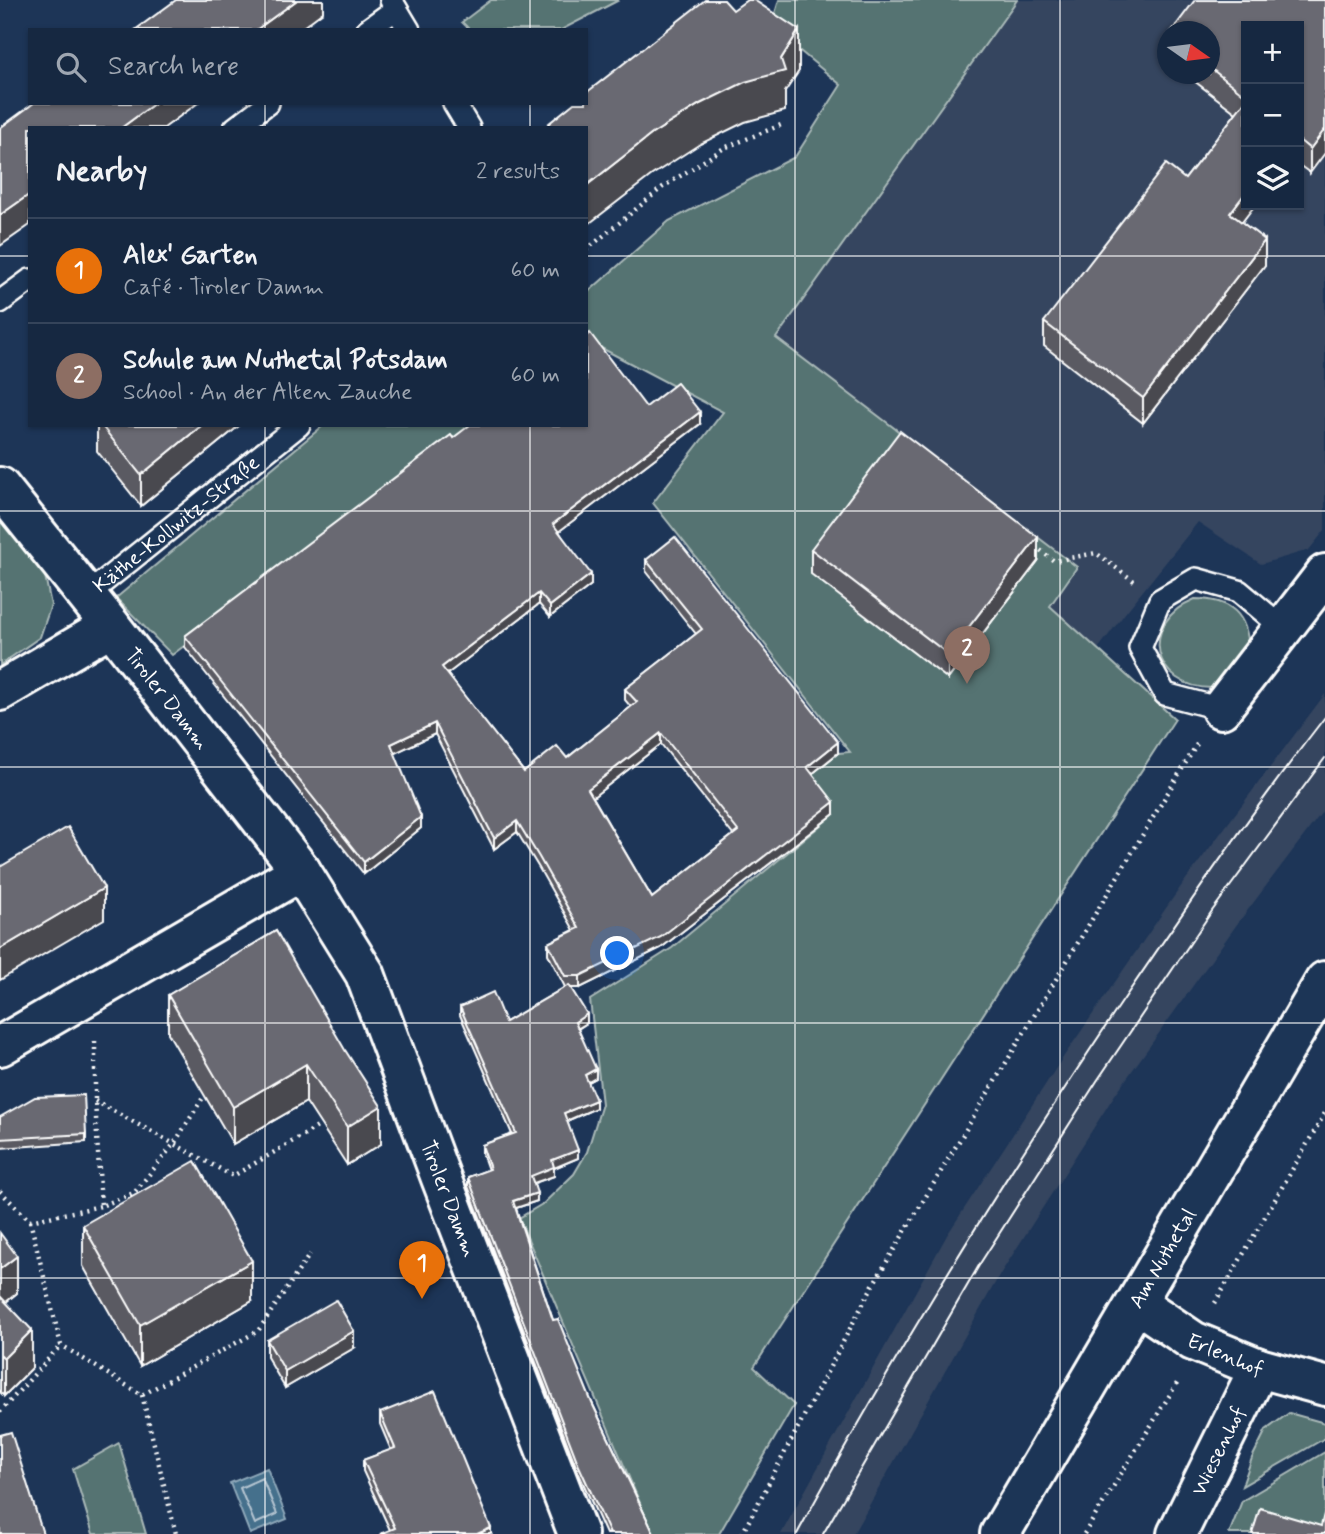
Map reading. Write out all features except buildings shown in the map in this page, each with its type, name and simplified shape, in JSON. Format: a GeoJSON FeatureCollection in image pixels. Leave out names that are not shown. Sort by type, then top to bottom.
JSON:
{"type":"FeatureCollection","features":[{"type":"Feature","properties":{"kind":"street","name":"Tiroler Damm"},"geometry":{"type":"LineString","coordinates":[[0,487],[301,871],[365,974],[578,1534]]}},
{"type":"Feature","properties":{"kind":"street"},"geometry":{"type":"LineString","coordinates":[[1221,709],[1325,574]]}},
{"type":"Feature","properties":{"kind":"street","name":"Tiroler Damm"},"geometry":{"type":"LineString","coordinates":[[0,691],[111,626]]}},
{"type":"Feature","properties":{"kind":"street"},"geometry":{"type":"LineString","coordinates":[[0,1046],[301,871]]}},
{"type":"Feature","properties":{"kind":"street","name":"Am Nuthetal"},"geometry":{"type":"LineString","coordinates":[[1000,1534],[1325,981]]}},
{"type":"Feature","properties":{"kind":"street","name":"Erlenhof"},"geometry":{"type":"LineString","coordinates":[[1137,1303],[1193,1341],[1259,1368],[1325,1386]]}},
{"type":"Feature","properties":{"kind":"street","name":"Wiesenhof"},"geometry":{"type":"LineString","coordinates":[[1177,1534],[1259,1368]]}},
{"type":"Feature","properties":{"kind":"lane"},"geometry":{"type":"LineString","coordinates":[[370,28],[393,4],[408,28]]}},
{"type":"Feature","properties":{"kind":"lane"},"geometry":{"type":"LineString","coordinates":[[238,126],[265,105]]}},
{"type":"Feature","properties":{"kind":"lane"},"geometry":{"type":"LineString","coordinates":[[455,105],[468,126]]}},
{"type":"Feature","properties":{"kind":"lane"},"geometry":{"type":"LineString","coordinates":[[0,302],[28,281]]}},
{"type":"Feature","properties":{"kind":"lane","name":"Käthe-Kollwitz-Straße"},"geometry":{"type":"LineString","coordinates":[[87,595],[297,427]]}},
{"type":"Feature","properties":{"kind":"lane"},"geometry":{"type":"LineString","coordinates":[[1221,709],[1165,694],[1140,648],[1160,600],[1196,579],[1239,591],[1283,628]]}},
{"type":"Feature","properties":{"kind":"path"},"geometry":{"type":"LineString","coordinates":[[588,248],[663,187],[713,154],[781,124]]}},
{"type":"Feature","properties":{"kind":"path"},"geometry":{"type":"LineString","coordinates":[[1033,544],[1054,561],[1096,553],[1160,600]]}},
{"type":"Feature","properties":{"kind":"path"},"geometry":{"type":"LineString","coordinates":[[742,1534],[874,1283],[1190,754],[1221,709]]}},
{"type":"Feature","properties":{"kind":"path"},"geometry":{"type":"LineString","coordinates":[[96,990],[95,1100],[101,1206]]}},
{"type":"Feature","properties":{"kind":"path"},"geometry":{"type":"LineString","coordinates":[[30,1221],[101,1206],[134,1194],[174,1144],[204,1096]]}},
{"type":"Feature","properties":{"kind":"path"},"geometry":{"type":"LineString","coordinates":[[95,1100],[233,1175],[335,1117]]}},
{"type":"Feature","properties":{"kind":"path"},"geometry":{"type":"LineString","coordinates":[[0,1191],[30,1221],[61,1345],[142,1395],[176,1534]]}},
{"type":"Feature","properties":{"kind":"path"},"geometry":{"type":"LineString","coordinates":[[142,1395],[258,1331],[310,1254]]}},
{"type":"Feature","properties":{"kind":"path"},"geometry":{"type":"LineString","coordinates":[[0,1412],[61,1345]]}},
{"type":"Feature","properties":{"kind":"shaded area"},"geometry":{"type":"Polygon","coordinates":[[[1017,0],[1325,0],[1325,530],[1309,550],[1261,564],[1198,522],[1126,612],[1098,649],[1175,719],[871,778],[653,503],[723,412],[1017,0]]]}},
{"type":"Feature","properties":{"kind":"shaded area"},"geometry":{"type":"Polygon","coordinates":[[[1325,694],[1325,808],[1235,927],[1114,1096],[999,1276],[853,1534],[781,1534],[947,1235],[1064,1056],[1184,882],[1325,694]]]}},
{"type":"Feature","properties":{"kind":"green space"},"geometry":{"type":"Polygon","coordinates":[[[491,0],[619,0],[565,28],[468,28],[462,22],[491,0]]]}},
{"type":"Feature","properties":{"kind":"green space"},"geometry":{"type":"Polygon","coordinates":[[[779,0],[1017,0],[776,338],[1077,567],[1050,606],[1175,719],[754,1367],[794,1405],[719,1534],[653,1534],[519,1218],[544,1203],[574,1174],[587,1152],[602,1104],[590,1000],[672,948],[834,814],[809,776],[838,753],[850,752],[653,503],[723,412],[590,342],[588,344],[588,292],[669,221],[795,157],[841,85],[771,27],[779,0]]]}},
{"type":"Feature","properties":{"kind":"green space"},"geometry":{"type":"Polygon","coordinates":[[[322,427],[476,427],[172,655],[116,598],[322,427]]]}},
{"type":"Feature","properties":{"kind":"green space"},"geometry":{"type":"Polygon","coordinates":[[[0,517],[44,571],[51,605],[40,637],[0,665],[0,517]]]}},
{"type":"Feature","properties":{"kind":"green space"},"geometry":{"type":"Polygon","coordinates":[[[1195,599],[1218,602],[1235,611],[1241,618],[1248,638],[1249,651],[1214,688],[1193,685],[1176,678],[1165,666],[1160,652],[1159,638],[1165,623],[1177,609],[1195,599]]]}},
{"type":"Feature","properties":{"kind":"green space"},"geometry":{"type":"Polygon","coordinates":[[[1289,1413],[1325,1423],[1325,1438],[1242,1486],[1266,1430],[1289,1413]]]}},
{"type":"Feature","properties":{"kind":"green space"},"geometry":{"type":"Polygon","coordinates":[[[119,1443],[146,1534],[93,1534],[73,1469],[119,1443]]]}},
{"type":"Feature","properties":{"kind":"green space"},"geometry":{"type":"Polygon","coordinates":[[[1325,1452],[1325,1524],[1322,1534],[1229,1534],[1242,1501],[1325,1452]]]}},
{"type":"Feature","properties":{"kind":"water"},"geometry":{"type":"Polygon","coordinates":[[[267,1468],[287,1519],[250,1534],[230,1483],[267,1468]]]}},
{"type":"Feature","properties":{"kind":"tram line"},"geometry":{"type":"LineString","coordinates":[[797,1534],[915,1327],[1041,1125],[1200,888],[1325,717]]}},
{"type":"Feature","properties":{"kind":"tram line"},"geometry":{"type":"LineString","coordinates":[[823,1534],[981,1262],[1097,1081],[1212,911],[1325,758]]}},
{"type":"Feature","properties":{"kind":"place","name":"Schule am Nuthetal Potsdam"},"geometry":{"type":"Point","coordinates":[967,684]}},
{"type":"Feature","properties":{"kind":"place","name":"Alex' Garten"},"geometry":{"type":"Point","coordinates":[422,1299]}}]}
